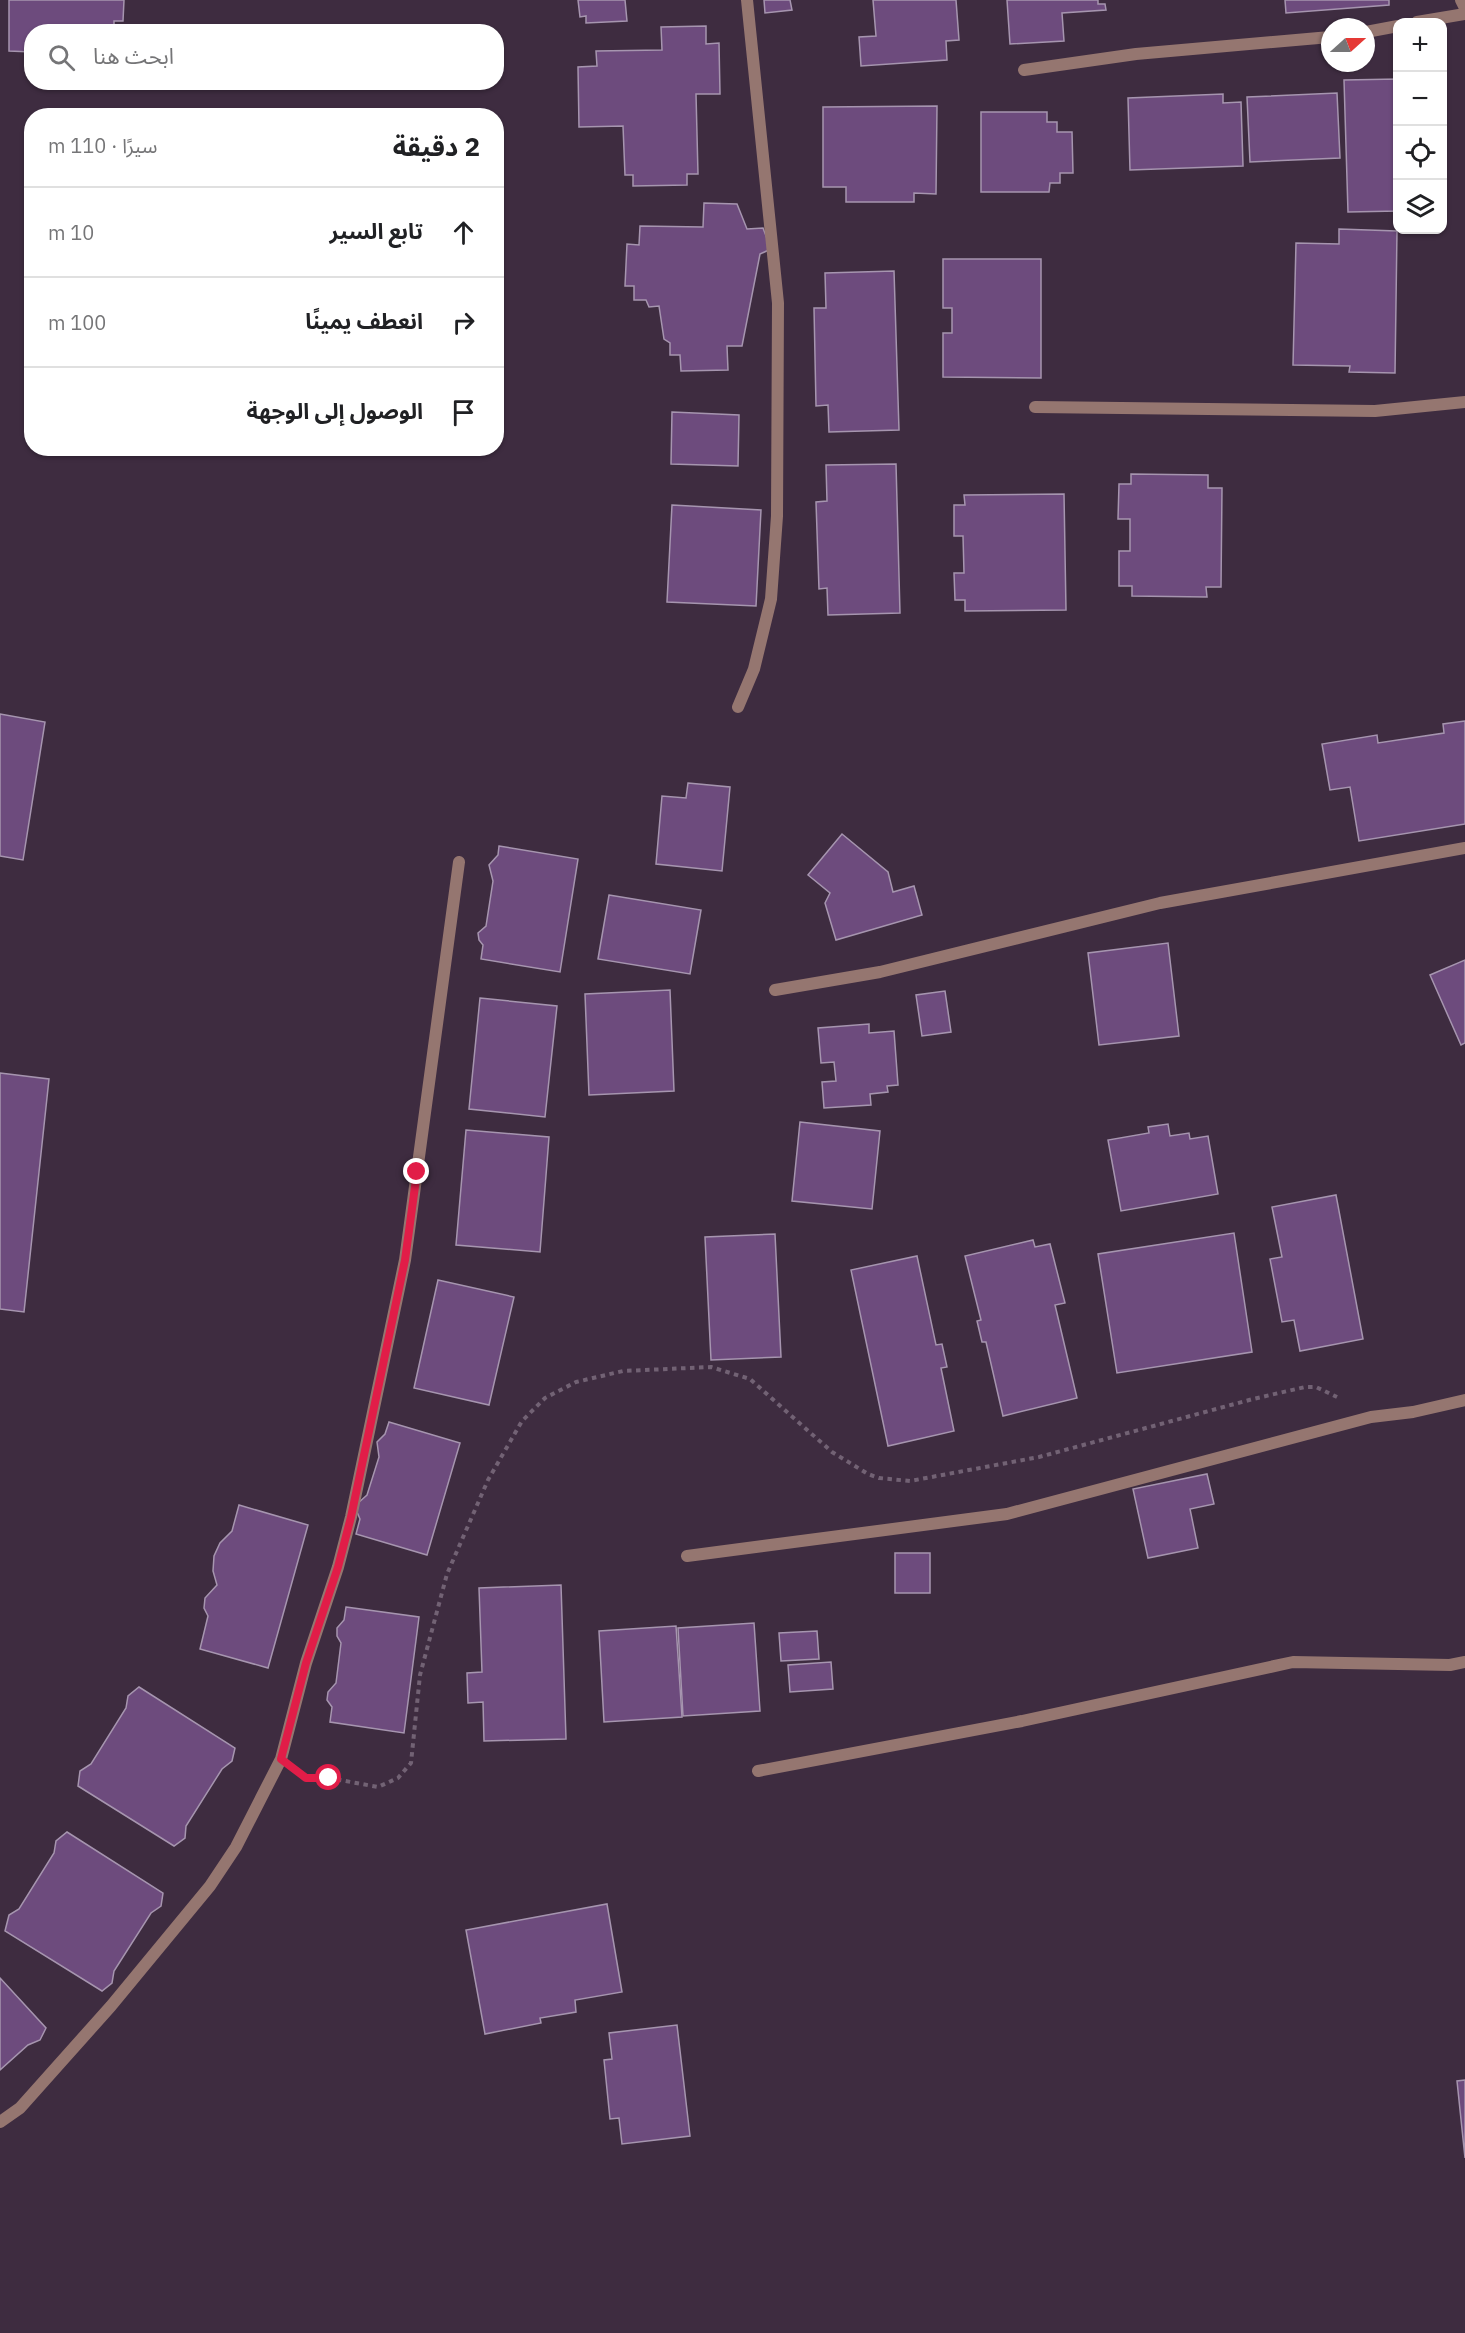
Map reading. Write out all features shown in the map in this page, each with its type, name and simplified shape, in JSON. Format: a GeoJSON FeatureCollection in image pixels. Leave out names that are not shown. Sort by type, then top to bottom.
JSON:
{"type":"FeatureCollection","features":[{"type":"Feature","properties":{"kind":"street"},"geometry":{"type":"LineString","coordinates":[[738,707],[754,669],[771,599],[777,516],[778,303],[747,0]]}},
{"type":"Feature","properties":{"kind":"street"},"geometry":{"type":"LineString","coordinates":[[1461,0],[1465,8]]}},
{"type":"Feature","properties":{"kind":"street"},"geometry":{"type":"LineString","coordinates":[[1441,18],[1465,14]]}},
{"type":"Feature","properties":{"kind":"street"},"geometry":{"type":"LineString","coordinates":[[1375,30],[1393,27]]}},
{"type":"Feature","properties":{"kind":"street"},"geometry":{"type":"LineString","coordinates":[[1024,70],[1136,54],[1321,38]]}},
{"type":"Feature","properties":{"kind":"street"},"geometry":{"type":"LineString","coordinates":[[1035,407],[1375,411],[1465,402]]}},
{"type":"Feature","properties":{"kind":"street"},"geometry":{"type":"LineString","coordinates":[[775,990],[880,972],[1160,903],[1465,848]]}},
{"type":"Feature","properties":{"kind":"street"},"geometry":{"type":"LineString","coordinates":[[0,2122],[20,2108],[58,2066],[210,1886],[236,1847],[281,1759],[306,1663],[338,1567],[351,1517],[405,1260],[459,862]]}},
{"type":"Feature","properties":{"kind":"street"},"geometry":{"type":"LineString","coordinates":[[687,1556],[1007,1514],[1371,1417],[1413,1412],[1465,1400]]}},
{"type":"Feature","properties":{"kind":"street"},"geometry":{"type":"LineString","coordinates":[[758,1772],[1022,1721],[1293,1662],[1450,1665],[1465,1662]]}},
{"type":"Feature","properties":{"kind":"path"},"geometry":{"type":"LineString","coordinates":[[281,1759],[306,1778],[329,1778],[369,1787],[390,1784],[411,1763],[420,1675],[444,1586],[483,1490],[522,1420],[545,1398],[576,1382],[623,1371],[711,1367],[750,1379],[832,1452],[868,1474],[879,1479],[910,1481],[932,1479],[1039,1457],[1305,1387],[1324,1390],[1371,1417]]}},
{"type":"Feature","properties":{"kind":"building"},"geometry":{"type":"Polygon","coordinates":[[[9,0],[124,0],[123,21],[114,21],[114,24],[24,24],[24,52],[9,51],[9,0]]]}},
{"type":"Feature","properties":{"kind":"building"},"geometry":{"type":"Polygon","coordinates":[[[578,0],[625,0],[627,21],[586,23],[586,16],[580,17],[578,0]]]}},
{"type":"Feature","properties":{"kind":"building"},"geometry":{"type":"Polygon","coordinates":[[[764,0],[790,0],[792,10],[765,13],[764,0]]]}},
{"type":"Feature","properties":{"kind":"building"},"geometry":{"type":"Polygon","coordinates":[[[873,0],[956,0],[959,40],[946,41],[947,60],[861,66],[859,37],[876,36],[873,0]]]}},
{"type":"Feature","properties":{"kind":"building"},"geometry":{"type":"Polygon","coordinates":[[[1007,0],[1098,0],[1098,4],[1105,4],[1106,10],[1062,13],[1064,41],[1010,44],[1007,0]]]}},
{"type":"Feature","properties":{"kind":"building"},"geometry":{"type":"Polygon","coordinates":[[[1285,0],[1389,0],[1389,5],[1286,13],[1285,0]]]}},
{"type":"Feature","properties":{"kind":"building"},"geometry":{"type":"Polygon","coordinates":[[[706,26],[706,44],[719,43],[720,94],[696,94],[698,174],[687,174],[687,185],[633,186],[633,175],[625,175],[623,126],[579,127],[578,67],[597,66],[596,51],[662,50],[661,27],[706,26]]]}},
{"type":"Feature","properties":{"kind":"building"},"geometry":{"type":"Polygon","coordinates":[[[1393,79],[1393,211],[1348,212],[1344,80],[1393,79]]]}},
{"type":"Feature","properties":{"kind":"building"},"geometry":{"type":"Polygon","coordinates":[[[1337,93],[1340,158],[1250,162],[1247,97],[1337,93]]]}},
{"type":"Feature","properties":{"kind":"building"},"geometry":{"type":"Polygon","coordinates":[[[1223,94],[1223,103],[1241,102],[1243,166],[1130,170],[1128,98],[1223,94]]]}},
{"type":"Feature","properties":{"kind":"building"},"geometry":{"type":"Polygon","coordinates":[[[937,106],[936,194],[914,193],[914,202],[846,202],[846,187],[823,187],[823,107],[937,106]]]}},
{"type":"Feature","properties":{"kind":"building"},"geometry":{"type":"Polygon","coordinates":[[[981,112],[1047,112],[1047,122],[1057,122],[1057,132],[1072,132],[1073,173],[1060,173],[1060,183],[1050,183],[1049,192],[981,192],[981,112]]]}},
{"type":"Feature","properties":{"kind":"building"},"geometry":{"type":"Polygon","coordinates":[[[704,203],[737,204],[747,229],[763,228],[771,249],[760,254],[742,346],[727,346],[728,370],[681,371],[680,355],[670,355],[670,343],[664,339],[659,306],[649,307],[646,300],[634,300],[634,286],[625,286],[627,244],[639,245],[640,226],[703,227],[704,203]]]}},
{"type":"Feature","properties":{"kind":"building"},"geometry":{"type":"Polygon","coordinates":[[[1339,229],[1393,231],[1393,234],[1397,234],[1395,373],[1349,372],[1350,366],[1293,365],[1296,243],[1339,244],[1339,229]]]}},
{"type":"Feature","properties":{"kind":"building"},"geometry":{"type":"Polygon","coordinates":[[[943,259],[1041,259],[1041,378],[943,377],[943,333],[952,333],[952,308],[943,308],[943,259]]]}},
{"type":"Feature","properties":{"kind":"building"},"geometry":{"type":"Polygon","coordinates":[[[894,271],[899,430],[829,432],[828,405],[816,406],[814,308],[826,308],[825,273],[894,271]]]}},
{"type":"Feature","properties":{"kind":"building"},"geometry":{"type":"Polygon","coordinates":[[[672,412],[739,415],[738,466],[671,464],[672,412]]]}},
{"type":"Feature","properties":{"kind":"building"},"geometry":{"type":"Polygon","coordinates":[[[896,464],[900,613],[828,615],[827,588],[819,589],[816,502],[827,501],[826,465],[896,464]]]}},
{"type":"Feature","properties":{"kind":"building"},"geometry":{"type":"Polygon","coordinates":[[[1131,474],[1208,475],[1208,488],[1222,488],[1221,587],[1206,587],[1207,597],[1132,596],[1132,586],[1119,586],[1119,551],[1130,551],[1130,519],[1118,519],[1119,484],[1131,484],[1131,474]]]}},
{"type":"Feature","properties":{"kind":"building"},"geometry":{"type":"Polygon","coordinates":[[[1064,494],[1066,610],[965,611],[965,600],[955,600],[954,573],[964,573],[963,536],[954,536],[954,505],[965,505],[964,495],[1064,494]]]}},
{"type":"Feature","properties":{"kind":"building"},"geometry":{"type":"Polygon","coordinates":[[[672,505],[761,510],[756,606],[667,602],[672,505]]]}},
{"type":"Feature","properties":{"kind":"building"},"geometry":{"type":"Polygon","coordinates":[[[0,714],[45,722],[23,860],[0,856],[0,714]]]}},
{"type":"Feature","properties":{"kind":"building"},"geometry":{"type":"Polygon","coordinates":[[[1465,721],[1465,824],[1359,841],[1350,787],[1330,790],[1322,744],[1377,735],[1378,743],[1444,733],[1443,724],[1465,721]]]}},
{"type":"Feature","properties":{"kind":"building"},"geometry":{"type":"Polygon","coordinates":[[[688,783],[730,787],[722,871],[656,864],[662,796],[686,798],[688,783]]]}},
{"type":"Feature","properties":{"kind":"building"},"geometry":{"type":"Polygon","coordinates":[[[842,834],[888,872],[893,892],[914,886],[922,915],[836,940],[825,903],[830,893],[808,875],[842,834]]]}},
{"type":"Feature","properties":{"kind":"building"},"geometry":{"type":"Polygon","coordinates":[[[499,846],[578,859],[560,972],[481,959],[483,945],[478,933],[486,926],[493,881],[489,865],[498,855],[499,846]]]}},
{"type":"Feature","properties":{"kind":"building"},"geometry":{"type":"Polygon","coordinates":[[[609,895],[701,910],[690,974],[598,959],[609,895]]]}},
{"type":"Feature","properties":{"kind":"building"},"geometry":{"type":"Polygon","coordinates":[[[1168,943],[1179,1036],[1099,1045],[1088,953],[1168,943]]]}},
{"type":"Feature","properties":{"kind":"building"},"geometry":{"type":"Polygon","coordinates":[[[1465,960],[1465,1043],[1461,1045],[1430,975],[1465,960]]]}},
{"type":"Feature","properties":{"kind":"building"},"geometry":{"type":"Polygon","coordinates":[[[670,990],[674,1091],[589,1095],[585,994],[670,990]]]}},
{"type":"Feature","properties":{"kind":"building"},"geometry":{"type":"Polygon","coordinates":[[[945,991],[951,1032],[922,1036],[916,995],[945,991]]]}},
{"type":"Feature","properties":{"kind":"building"},"geometry":{"type":"Polygon","coordinates":[[[480,998],[557,1006],[545,1117],[469,1109],[480,998]]]}},
{"type":"Feature","properties":{"kind":"building"},"geometry":{"type":"Polygon","coordinates":[[[869,1024],[869,1033],[894,1031],[898,1085],[887,1086],[888,1092],[870,1094],[871,1105],[824,1108],[822,1082],[836,1081],[834,1062],[821,1063],[818,1028],[869,1024]]]}},
{"type":"Feature","properties":{"kind":"building"},"geometry":{"type":"Polygon","coordinates":[[[0,1073],[49,1079],[24,1312],[0,1309],[0,1073]]]}},
{"type":"Feature","properties":{"kind":"building"},"geometry":{"type":"Polygon","coordinates":[[[800,1122],[880,1131],[872,1209],[792,1201],[800,1122]]]}},
{"type":"Feature","properties":{"kind":"building"},"geometry":{"type":"Polygon","coordinates":[[[1168,1124],[1170,1136],[1189,1133],[1190,1139],[1208,1136],[1218,1194],[1121,1211],[1108,1140],[1149,1133],[1148,1127],[1168,1124]]]}},
{"type":"Feature","properties":{"kind":"building"},"geometry":{"type":"Polygon","coordinates":[[[466,1130],[549,1137],[540,1252],[456,1245],[466,1130]]]}},
{"type":"Feature","properties":{"kind":"building"},"geometry":{"type":"Polygon","coordinates":[[[1336,1195],[1363,1339],[1300,1351],[1294,1320],[1282,1322],[1270,1259],[1282,1257],[1272,1207],[1336,1195]]]}},
{"type":"Feature","properties":{"kind":"building"},"geometry":{"type":"Polygon","coordinates":[[[1234,1233],[1252,1352],[1117,1373],[1098,1254],[1234,1233]]]}},
{"type":"Feature","properties":{"kind":"building"},"geometry":{"type":"Polygon","coordinates":[[[775,1234],[781,1357],[711,1360],[705,1237],[775,1234]]]}},
{"type":"Feature","properties":{"kind":"building"},"geometry":{"type":"Polygon","coordinates":[[[1033,1240],[1035,1247],[1050,1244],[1065,1303],[1055,1305],[1077,1398],[1003,1416],[986,1342],[982,1342],[977,1321],[981,1320],[965,1256],[1033,1240]]]}},
{"type":"Feature","properties":{"kind":"building"},"geometry":{"type":"Polygon","coordinates":[[[917,1256],[936,1345],[942,1344],[947,1367],[941,1368],[954,1431],[888,1446],[851,1270],[917,1256]]]}},
{"type":"Feature","properties":{"kind":"building"},"geometry":{"type":"Polygon","coordinates":[[[438,1280],[514,1297],[489,1405],[414,1388],[438,1280]]]}},
{"type":"Feature","properties":{"kind":"building"},"geometry":{"type":"Polygon","coordinates":[[[389,1422],[460,1443],[427,1555],[356,1534],[360,1519],[357,1512],[358,1503],[367,1495],[379,1457],[377,1442],[385,1434],[389,1422]]]}},
{"type":"Feature","properties":{"kind":"building"},"geometry":{"type":"Polygon","coordinates":[[[1207,1474],[1214,1504],[1190,1509],[1198,1548],[1148,1558],[1133,1489],[1207,1474]]]}},
{"type":"Feature","properties":{"kind":"building"},"geometry":{"type":"Polygon","coordinates":[[[239,1505],[308,1525],[268,1668],[200,1649],[208,1616],[204,1608],[205,1598],[217,1585],[213,1571],[214,1556],[220,1543],[232,1531],[239,1505]]]}},
{"type":"Feature","properties":{"kind":"building"},"geometry":{"type":"Polygon","coordinates":[[[895,1553],[930,1553],[930,1593],[895,1593],[895,1553]]]}},
{"type":"Feature","properties":{"kind":"building"},"geometry":{"type":"Polygon","coordinates":[[[561,1585],[566,1739],[484,1741],[483,1702],[468,1703],[467,1673],[482,1672],[479,1588],[561,1585]]]}},
{"type":"Feature","properties":{"kind":"building"},"geometry":{"type":"Polygon","coordinates":[[[346,1607],[419,1617],[404,1733],[330,1722],[332,1707],[327,1700],[328,1692],[336,1683],[341,1643],[337,1636],[337,1628],[344,1620],[346,1607]]]}},
{"type":"Feature","properties":{"kind":"building"},"geometry":{"type":"Polygon","coordinates":[[[754,1623],[760,1711],[683,1716],[678,1628],[754,1623]]]}},
{"type":"Feature","properties":{"kind":"building"},"geometry":{"type":"Polygon","coordinates":[[[676,1626],[682,1717],[604,1722],[599,1631],[676,1626]]]}},
{"type":"Feature","properties":{"kind":"building"},"geometry":{"type":"Polygon","coordinates":[[[817,1631],[819,1659],[781,1661],[779,1633],[817,1631]]]}},
{"type":"Feature","properties":{"kind":"building"},"geometry":{"type":"Polygon","coordinates":[[[831,1662],[833,1689],[790,1692],[788,1665],[831,1662]]]}},
{"type":"Feature","properties":{"kind":"building"},"geometry":{"type":"Polygon","coordinates":[[[139,1687],[235,1748],[232,1761],[222,1769],[186,1826],[185,1838],[174,1846],[78,1786],[80,1771],[91,1764],[126,1708],[128,1696],[139,1687]]]}},
{"type":"Feature","properties":{"kind":"building"},"geometry":{"type":"Polygon","coordinates":[[[67,1832],[163,1893],[161,1906],[151,1913],[114,1971],[112,1983],[102,1991],[5,1931],[9,1915],[19,1909],[54,1853],[56,1841],[67,1832]]]}},
{"type":"Feature","properties":{"kind":"building"},"geometry":{"type":"Polygon","coordinates":[[[607,1904],[622,1992],[575,2000],[576,2012],[540,2018],[541,2023],[485,2034],[466,1930],[607,1904]]]}},
{"type":"Feature","properties":{"kind":"building"},"geometry":{"type":"Polygon","coordinates":[[[0,1978],[46,2028],[40,2040],[28,2045],[0,2070],[0,1978]]]}},
{"type":"Feature","properties":{"kind":"building"},"geometry":{"type":"Polygon","coordinates":[[[677,2025],[690,2136],[622,2144],[619,2118],[610,2119],[604,2060],[612,2059],[609,2033],[677,2025]]]}},
{"type":"Feature","properties":{"kind":"building"},"geometry":{"type":"Polygon","coordinates":[[[1465,2080],[1465,2158],[1457,2081],[1465,2080]]]}},
{"type":"Feature","properties":{"kind":"route"},"geometry":{"type":"LineString","coordinates":[[329,1778],[306,1778],[281,1759],[306,1663],[338,1567],[351,1517],[371,1412],[405,1260],[417,1172]]}}]}
